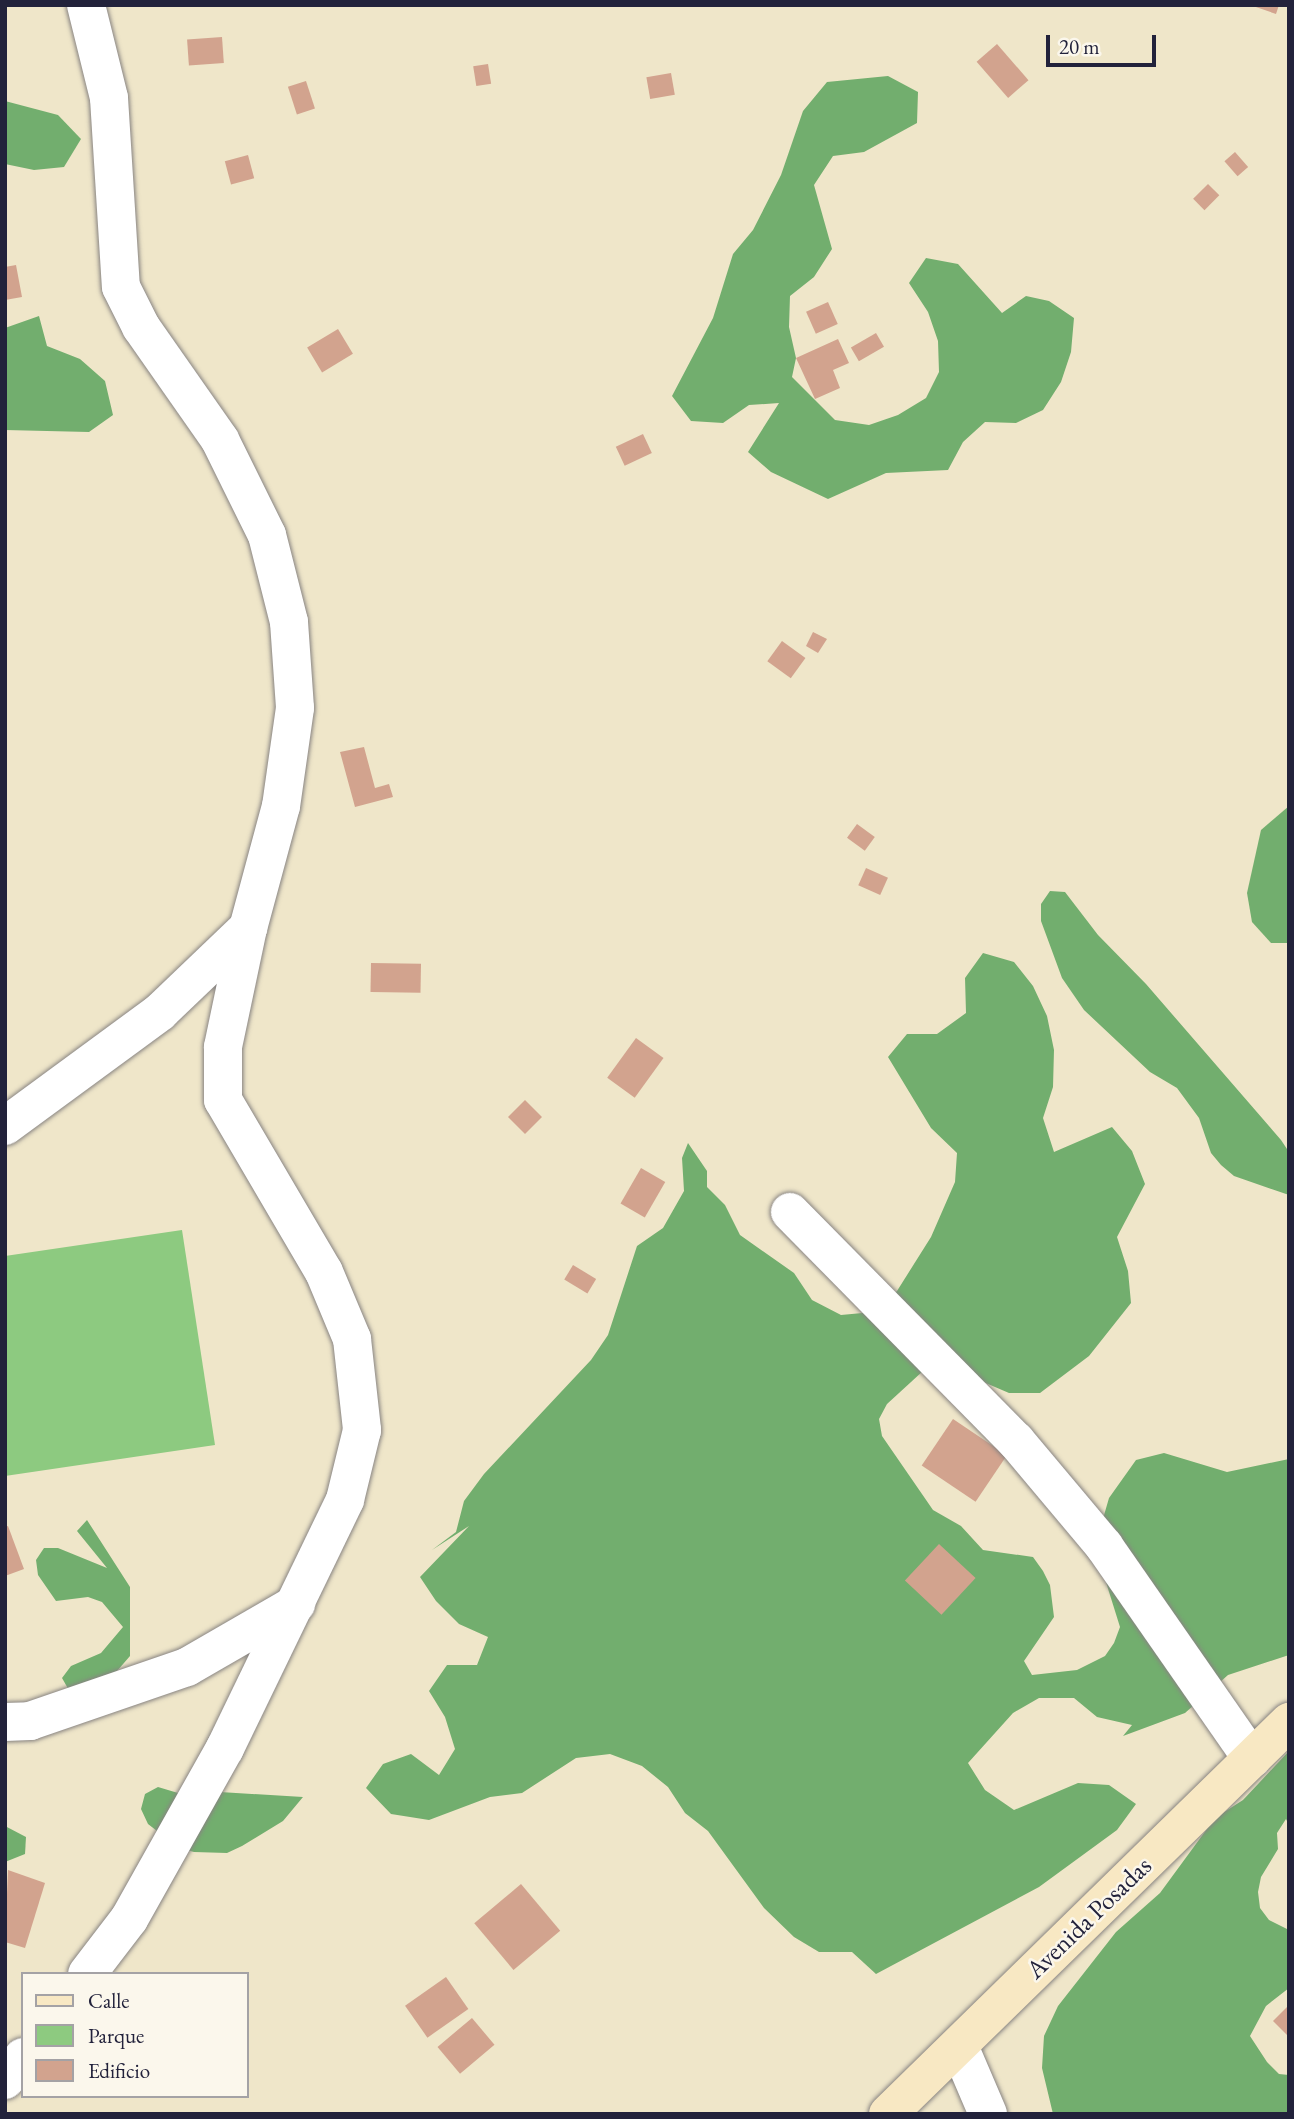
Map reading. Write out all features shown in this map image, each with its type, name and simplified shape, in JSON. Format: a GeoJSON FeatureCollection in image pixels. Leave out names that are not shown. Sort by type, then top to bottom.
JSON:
{"type":"FeatureCollection","features":[{"type":"Feature","properties":{"kind":"street"},"geometry":{"type":"LineString","coordinates":[[86,5],[110,98],[121,287],[141,327],[220,440],[267,535],[289,622],[295,708],[281,806],[248,928],[223,1047],[223,1100],[329,1283],[352,1339],[362,1430],[345,1500],[225,1748],[129,1919],[89,1972]]}},
{"type":"Feature","properties":{"kind":"street"},"geometry":{"type":"LineString","coordinates":[[5,1126],[160,1012],[248,928]]}},
{"type":"Feature","properties":{"kind":"street"},"geometry":{"type":"LineString","coordinates":[[790,1212],[1025,1451],[1104,1546],[1252,1759]]}},
{"type":"Feature","properties":{"kind":"street"},"geometry":{"type":"LineString","coordinates":[[5,1722],[30,1721],[187,1667],[296,1604]]}},
{"type":"Feature","properties":{"kind":"street","name":"Avenida Posadas"},"geometry":{"type":"LineString","coordinates":[[888,2114],[1289,1721]]}},
{"type":"Feature","properties":{"kind":"street"},"geometry":{"type":"LineString","coordinates":[[959,2046],[988,2114]]}},
{"type":"Feature","properties":{"kind":"street"},"geometry":{"type":"LineString","coordinates":[[5,2080],[21,2060]]}},
{"type":"Feature","properties":{"kind":"green space"},"geometry":{"type":"Polygon","coordinates":[[[888,76],[918,92],[917,123],[864,152],[833,156],[814,185],[832,249],[814,277],[790,296],[789,327],[796,358],[792,377],[835,420],[869,425],[898,415],[926,398],[939,372],[938,341],[928,312],[909,283],[926,258],[958,264],[1002,313],[1026,296],[1049,301],[1074,318],[1071,352],[1061,382],[1043,410],[1016,423],[985,422],[963,442],[948,470],[886,473],[828,499],[771,472],[748,452],[779,403],[749,405],[723,423],[691,421],[672,396],[713,318],[733,254],[753,230],[781,175],[803,111],[827,82],[888,76]]]}},
{"type":"Feature","properties":{"kind":"green space"},"geometry":{"type":"Polygon","coordinates":[[[5,101],[58,115],[81,139],[64,167],[34,170],[5,164],[5,101]]]}},
{"type":"Feature","properties":{"kind":"green space"},"geometry":{"type":"Polygon","coordinates":[[[39,316],[47,346],[80,359],[105,381],[113,415],[89,432],[5,430],[5,328],[39,316]]]}},
{"type":"Feature","properties":{"kind":"green space"},"geometry":{"type":"Polygon","coordinates":[[[1289,806],[1289,943],[1271,943],[1252,922],[1247,893],[1261,830],[1289,806]]]}},
{"type":"Feature","properties":{"kind":"green space"},"geometry":{"type":"Polygon","coordinates":[[[1050,891],[1065,892],[1098,935],[1146,984],[1281,1140],[1289,1152],[1289,1195],[1234,1176],[1221,1165],[1211,1153],[1199,1118],[1177,1088],[1150,1072],[1084,1010],[1062,978],[1041,921],[1041,904],[1050,891]]]}},
{"type":"Feature","properties":{"kind":"green space"},"geometry":{"type":"Polygon","coordinates":[[[983,953],[1014,962],[1033,986],[1047,1016],[1054,1050],[1053,1087],[1043,1118],[1054,1152],[1112,1127],[1132,1151],[1145,1184],[1117,1237],[1128,1271],[1131,1303],[1089,1356],[1040,1393],[1009,1393],[981,1381],[923,1371],[887,1404],[879,1419],[882,1436],[933,1510],[961,1526],[983,1550],[1033,1557],[1043,1571],[1050,1585],[1054,1617],[1024,1661],[1032,1675],[1077,1670],[1105,1656],[1114,1643],[1120,1627],[1105,1579],[1100,1529],[1109,1498],[1136,1460],[1164,1453],[1227,1472],[1289,1459],[1289,1655],[1228,1675],[1185,1713],[1123,1736],[1132,1725],[1097,1717],[1074,1698],[1039,1698],[1013,1713],[968,1763],[985,1790],[1014,1810],[1078,1783],[1109,1785],[1136,1804],[1117,1830],[1039,1887],[876,1974],[852,1952],[819,1952],[794,1937],[764,1908],[708,1831],[685,1813],[668,1787],[642,1766],[610,1754],[576,1758],[522,1793],[490,1797],[429,1820],[391,1814],[366,1788],[383,1764],[411,1754],[439,1775],[455,1749],[445,1717],[429,1691],[447,1665],[477,1665],[488,1637],[459,1624],[436,1601],[420,1577],[469,1526],[432,1550],[456,1532],[464,1501],[484,1474],[591,1360],[608,1335],[637,1246],[663,1228],[684,1191],[682,1158],[688,1143],[707,1171],[707,1187],[725,1205],[740,1235],[794,1273],[812,1300],[841,1315],[873,1312],[897,1291],[931,1237],[955,1182],[957,1153],[931,1128],[888,1057],[907,1034],[937,1034],[966,1013],[965,978],[983,953]]]}},
{"type":"Feature","properties":{"kind":"green space"},"geometry":{"type":"Polygon","coordinates":[[[182,1230],[215,1445],[5,1476],[5,1256],[182,1230]]]}},
{"type":"Feature","properties":{"kind":"green space"},"geometry":{"type":"Polygon","coordinates":[[[87,1520],[130,1587],[130,1656],[111,1678],[70,1692],[62,1678],[71,1666],[101,1653],[123,1627],[102,1602],[88,1597],[56,1601],[38,1575],[36,1560],[44,1548],[58,1548],[107,1568],[77,1531],[87,1520]]]}},
{"type":"Feature","properties":{"kind":"green space"},"geometry":{"type":"Polygon","coordinates":[[[1289,1751],[1289,1825],[1286,1819],[1277,1833],[1278,1849],[1261,1877],[1258,1892],[1260,1908],[1269,1920],[1289,1930],[1289,1988],[1266,2006],[1250,2036],[1267,2062],[1279,2074],[1289,2075],[1289,2114],[1053,2114],[1042,2068],[1044,2036],[1058,2006],[1116,1932],[1160,1893],[1215,1818],[1243,1800],[1289,1751]]]}},
{"type":"Feature","properties":{"kind":"green space"},"geometry":{"type":"Polygon","coordinates":[[[158,1787],[188,1796],[220,1792],[303,1797],[283,1821],[242,1846],[227,1853],[194,1852],[179,1848],[148,1824],[141,1809],[145,1794],[158,1787]]]}},
{"type":"Feature","properties":{"kind":"green space"},"geometry":{"type":"Polygon","coordinates":[[[5,1826],[26,1837],[25,1854],[5,1862],[5,1826]]]}},
{"type":"Feature","properties":{"kind":"building"},"geometry":{"type":"Polygon","coordinates":[[[1250,5],[1279,5],[1276,14],[1250,5]]]}},
{"type":"Feature","properties":{"kind":"building"},"geometry":{"type":"Polygon","coordinates":[[[222,37],[224,63],[189,65],[187,39],[222,37]]]}},
{"type":"Feature","properties":{"kind":"building"},"geometry":{"type":"Polygon","coordinates":[[[997,44],[1028,80],[1008,98],[977,62],[997,44]]]}},
{"type":"Feature","properties":{"kind":"building"},"geometry":{"type":"Polygon","coordinates":[[[488,64],[491,84],[476,86],[473,66],[488,64]]]}},
{"type":"Feature","properties":{"kind":"building"},"geometry":{"type":"Polygon","coordinates":[[[671,73],[675,95],[650,99],[646,77],[671,73]]]}},
{"type":"Feature","properties":{"kind":"building"},"geometry":{"type":"Polygon","coordinates":[[[306,81],[315,109],[297,114],[288,87],[306,81]]]}},
{"type":"Feature","properties":{"kind":"building"},"geometry":{"type":"Polygon","coordinates":[[[1235,152],[1248,167],[1238,176],[1224,161],[1235,152]]]}},
{"type":"Feature","properties":{"kind":"building"},"geometry":{"type":"Polygon","coordinates":[[[248,155],[254,178],[231,184],[225,161],[248,155]]]}},
{"type":"Feature","properties":{"kind":"building"},"geometry":{"type":"Polygon","coordinates":[[[1208,184],[1219,195],[1204,210],[1193,199],[1208,184]]]}},
{"type":"Feature","properties":{"kind":"building"},"geometry":{"type":"Polygon","coordinates":[[[16,265],[22,297],[5,300],[5,267],[16,265]]]}},
{"type":"Feature","properties":{"kind":"building"},"geometry":{"type":"Polygon","coordinates":[[[828,302],[838,324],[816,334],[806,312],[828,302]]]}},
{"type":"Feature","properties":{"kind":"building"},"geometry":{"type":"Polygon","coordinates":[[[338,329],[353,354],[322,372],[307,348],[338,329]]]}},
{"type":"Feature","properties":{"kind":"building"},"geometry":{"type":"Polygon","coordinates":[[[876,333],[884,347],[859,361],[851,348],[876,333]]]}},
{"type":"Feature","properties":{"kind":"building"},"geometry":{"type":"Polygon","coordinates":[[[838,339],[849,363],[833,370],[840,388],[815,399],[796,358],[838,339]]]}},
{"type":"Feature","properties":{"kind":"building"},"geometry":{"type":"Polygon","coordinates":[[[643,434],[652,453],[625,466],[616,447],[643,434]]]}},
{"type":"Feature","properties":{"kind":"building"},"geometry":{"type":"Polygon","coordinates":[[[813,632],[827,639],[818,653],[806,646],[813,632]]]}},
{"type":"Feature","properties":{"kind":"building"},"geometry":{"type":"Polygon","coordinates":[[[782,641],[805,658],[791,678],[767,661],[782,641]]]}},
{"type":"Feature","properties":{"kind":"building"},"geometry":{"type":"Polygon","coordinates":[[[364,747],[375,788],[389,784],[393,797],[355,807],[340,752],[364,747]]]}},
{"type":"Feature","properties":{"kind":"building"},"geometry":{"type":"Polygon","coordinates":[[[857,824],[875,837],[865,851],[847,838],[857,824]]]}},
{"type":"Feature","properties":{"kind":"building"},"geometry":{"type":"Polygon","coordinates":[[[866,868],[888,878],[880,895],[858,885],[866,868]]]}},
{"type":"Feature","properties":{"kind":"building"},"geometry":{"type":"Polygon","coordinates":[[[371,963],[421,964],[420,993],[370,992],[371,963]]]}},
{"type":"Feature","properties":{"kind":"building"},"geometry":{"type":"Polygon","coordinates":[[[636,1038],[664,1058],[635,1098],[607,1078],[636,1038]]]}},
{"type":"Feature","properties":{"kind":"building"},"geometry":{"type":"Polygon","coordinates":[[[525,1100],[542,1117],[525,1134],[508,1117],[525,1100]]]}},
{"type":"Feature","properties":{"kind":"building"},"geometry":{"type":"Polygon","coordinates":[[[641,1168],[665,1182],[645,1218],[620,1204],[641,1168]]]}},
{"type":"Feature","properties":{"kind":"building"},"geometry":{"type":"Polygon","coordinates":[[[573,1265],[596,1279],[587,1293],[564,1280],[573,1265]]]}},
{"type":"Feature","properties":{"kind":"building"},"geometry":{"type":"Polygon","coordinates":[[[953,1419],[1007,1455],[976,1502],[922,1465],[953,1419]]]}},
{"type":"Feature","properties":{"kind":"building"},"geometry":{"type":"Polygon","coordinates":[[[8,1526],[24,1569],[5,1576],[5,1527],[8,1526]]]}},
{"type":"Feature","properties":{"kind":"building"},"geometry":{"type":"Polygon","coordinates":[[[939,1544],[976,1578],[941,1615],[905,1581],[939,1544]]]}},
{"type":"Feature","properties":{"kind":"building"},"geometry":{"type":"Polygon","coordinates":[[[8,1870],[45,1883],[25,1948],[5,1942],[8,1870]]]}},
{"type":"Feature","properties":{"kind":"building"},"geometry":{"type":"Polygon","coordinates":[[[521,1884],[560,1931],[513,1970],[474,1923],[521,1884]]]}},
{"type":"Feature","properties":{"kind":"building"},"geometry":{"type":"Polygon","coordinates":[[[446,1977],[468,2009],[427,2038],[405,2006],[446,1977]]]}},
{"type":"Feature","properties":{"kind":"building"},"geometry":{"type":"Polygon","coordinates":[[[1289,2005],[1289,2037],[1273,2021],[1289,2005]]]}},
{"type":"Feature","properties":{"kind":"building"},"geometry":{"type":"Polygon","coordinates":[[[472,2018],[494,2045],[460,2074],[438,2047],[472,2018]]]}}]}
